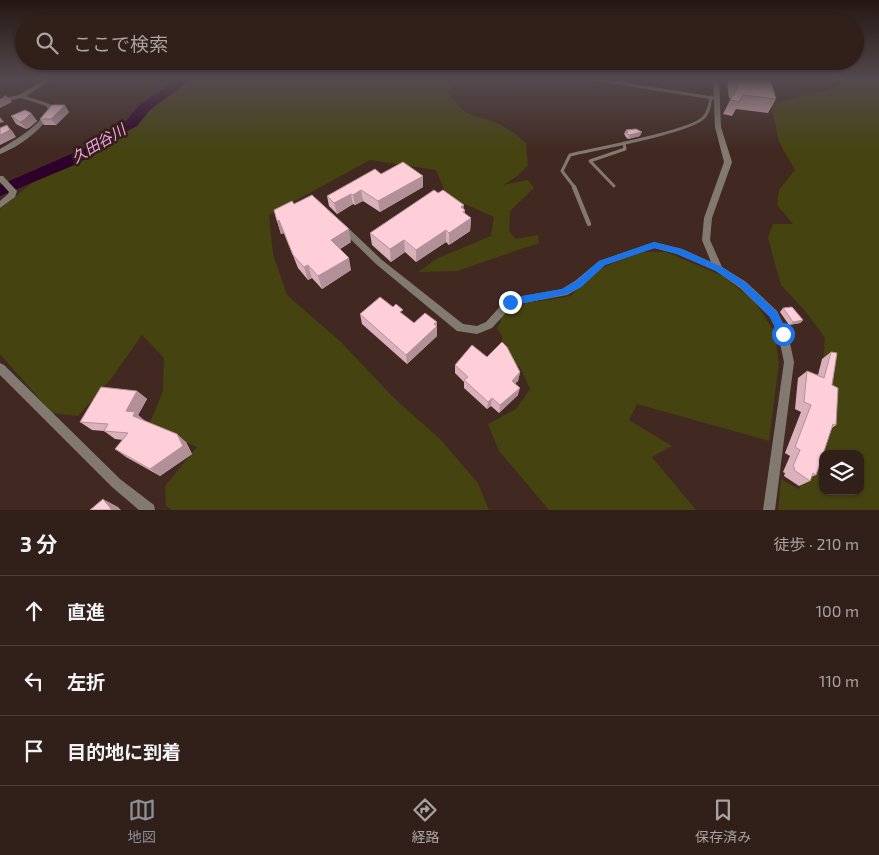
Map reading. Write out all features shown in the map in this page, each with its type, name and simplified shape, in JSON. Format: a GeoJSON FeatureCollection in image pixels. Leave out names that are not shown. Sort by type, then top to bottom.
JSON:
{"type":"FeatureCollection","features":[{"type":"Feature","properties":{"kind":"street"},"geometry":{"type":"LineString","coordinates":[[0,152],[32,131],[49,114],[51,109],[48,105],[41,103]]}},
{"type":"Feature","properties":{"kind":"street"},"geometry":{"type":"LineString","coordinates":[[715,103],[718,128],[728,162],[708,218],[706,240],[719,269]]}},
{"type":"Feature","properties":{"kind":"street"},"geometry":{"type":"LineString","coordinates":[[0,206],[12,195],[13,190],[3,180]]}},
{"type":"Feature","properties":{"kind":"street"},"geometry":{"type":"LineString","coordinates":[[337,222],[379,262],[462,328],[477,330],[490,325],[510,302],[564,292],[578,284],[602,263],[654,245],[679,251],[719,269],[743,285],[774,314],[783,334],[789,362],[769,510]]}},
{"type":"Feature","properties":{"kind":"street"},"geometry":{"type":"LineString","coordinates":[[0,368],[116,483],[149,510]]}},
{"type":"Feature","properties":{"kind":"lane"},"geometry":{"type":"LineString","coordinates":[[589,224],[576,190],[562,171],[570,156],[684,128],[701,121],[709,112],[712,103]]}},
{"type":"Feature","properties":{"kind":"lane"},"geometry":{"type":"LineString","coordinates":[[614,186],[590,161],[625,150],[624,143]]}},
{"type":"Feature","properties":{"kind":"shaded area"},"geometry":{"type":"Polygon","coordinates":[[[153,103],[456,103],[466,112],[503,126],[526,143],[528,166],[503,185],[528,180],[534,188],[510,211],[509,231],[516,239],[538,235],[539,243],[457,271],[418,272],[438,258],[491,236],[494,217],[447,196],[436,170],[370,160],[269,215],[273,254],[287,295],[341,342],[393,397],[441,440],[478,483],[489,510],[172,510],[166,506],[165,486],[197,447],[149,425],[163,391],[164,358],[142,335],[111,379],[78,416],[52,413],[0,354],[0,209],[42,175],[83,155],[107,138],[136,122],[153,103]]]}},
{"type":"Feature","properties":{"kind":"shaded area"},"geometry":{"type":"Polygon","coordinates":[[[778,103],[879,103],[879,510],[778,510],[781,479],[799,489],[824,436],[822,376],[825,338],[806,312],[781,285],[768,238],[773,224],[793,224],[777,205],[779,190],[795,170],[779,142],[771,105],[778,103]]]}},
{"type":"Feature","properties":{"kind":"shaded area"},"geometry":{"type":"Polygon","coordinates":[[[644,252],[666,252],[723,276],[755,302],[774,331],[779,363],[769,441],[637,404],[629,420],[672,446],[652,457],[696,510],[549,510],[499,451],[488,424],[516,409],[530,389],[520,367],[505,360],[502,335],[497,329],[503,315],[526,303],[571,296],[596,272],[644,252]]]}},
{"type":"Feature","properties":{"kind":"building"},"geometry":{"type":"Polygon","coordinates":[[[52,105],[65,105],[51,119],[40,119],[52,105]]]}},
{"type":"Feature","properties":{"kind":"building"},"geometry":{"type":"Polygon","coordinates":[[[25,110],[31,113],[20,122],[11,116],[25,110]]]}},
{"type":"Feature","properties":{"kind":"building"},"geometry":{"type":"Polygon","coordinates":[[[7,125],[10,130],[0,135],[0,128],[7,125]]]}},
{"type":"Feature","properties":{"kind":"building"},"geometry":{"type":"Polygon","coordinates":[[[636,129],[642,132],[629,135],[626,133],[628,132],[626,130],[636,129]]]}},
{"type":"Feature","properties":{"kind":"building"},"geometry":{"type":"Polygon","coordinates":[[[403,162],[423,176],[378,201],[361,190],[334,203],[327,196],[375,169],[381,174],[403,162]]]}},
{"type":"Feature","properties":{"kind":"building"},"geometry":{"type":"Polygon","coordinates":[[[434,190],[438,193],[443,190],[464,205],[461,207],[465,210],[463,212],[471,218],[449,233],[446,230],[416,250],[404,240],[390,249],[370,233],[434,190]]]}},
{"type":"Feature","properties":{"kind":"building"},"geometry":{"type":"Polygon","coordinates":[[[312,195],[349,229],[331,240],[349,258],[318,276],[308,265],[304,267],[293,255],[279,220],[277,221],[274,210],[292,201],[294,204],[312,195]]]}},
{"type":"Feature","properties":{"kind":"building"},"geometry":{"type":"Polygon","coordinates":[[[380,297],[393,307],[396,304],[403,310],[400,312],[414,323],[425,313],[437,322],[434,324],[437,326],[406,355],[360,314],[380,297]]]}},
{"type":"Feature","properties":{"kind":"building"},"geometry":{"type":"Polygon","coordinates":[[[792,307],[803,320],[793,322],[783,308],[792,307]]]}},
{"type":"Feature","properties":{"kind":"building"},"geometry":{"type":"Polygon","coordinates":[[[502,342],[507,347],[520,372],[512,381],[520,388],[500,405],[492,398],[488,402],[464,380],[468,377],[455,365],[472,345],[487,357],[502,342]]]}},
{"type":"Feature","properties":{"kind":"building"},"geometry":{"type":"Polygon","coordinates":[[[831,352],[837,353],[832,385],[838,388],[836,425],[833,424],[824,450],[819,450],[819,466],[816,475],[813,473],[810,481],[794,470],[793,466],[800,450],[795,447],[811,405],[804,402],[807,371],[824,378],[831,352]]]}},
{"type":"Feature","properties":{"kind":"building"},"geometry":{"type":"Polygon","coordinates":[[[101,387],[137,391],[126,411],[135,412],[133,416],[177,434],[183,446],[150,469],[115,449],[128,433],[104,431],[108,424],[80,422],[101,387]]]}},
{"type":"Feature","properties":{"kind":"building"},"geometry":{"type":"Polygon","coordinates":[[[103,499],[112,510],[90,510],[103,499]]]}},
{"type":"Feature","properties":{"kind":"waterway","name":"久田谷川"},"geometry":{"type":"LineString","coordinates":[[0,191],[67,163],[88,152],[103,138],[132,123],[145,107],[151,103]]}},
{"type":"Feature","properties":{"kind":"route"},"geometry":{"type":"LineString","coordinates":[[510,302],[564,292],[578,284],[602,263],[654,245],[679,251],[719,269],[743,285],[774,314],[783,334]]}}]}
